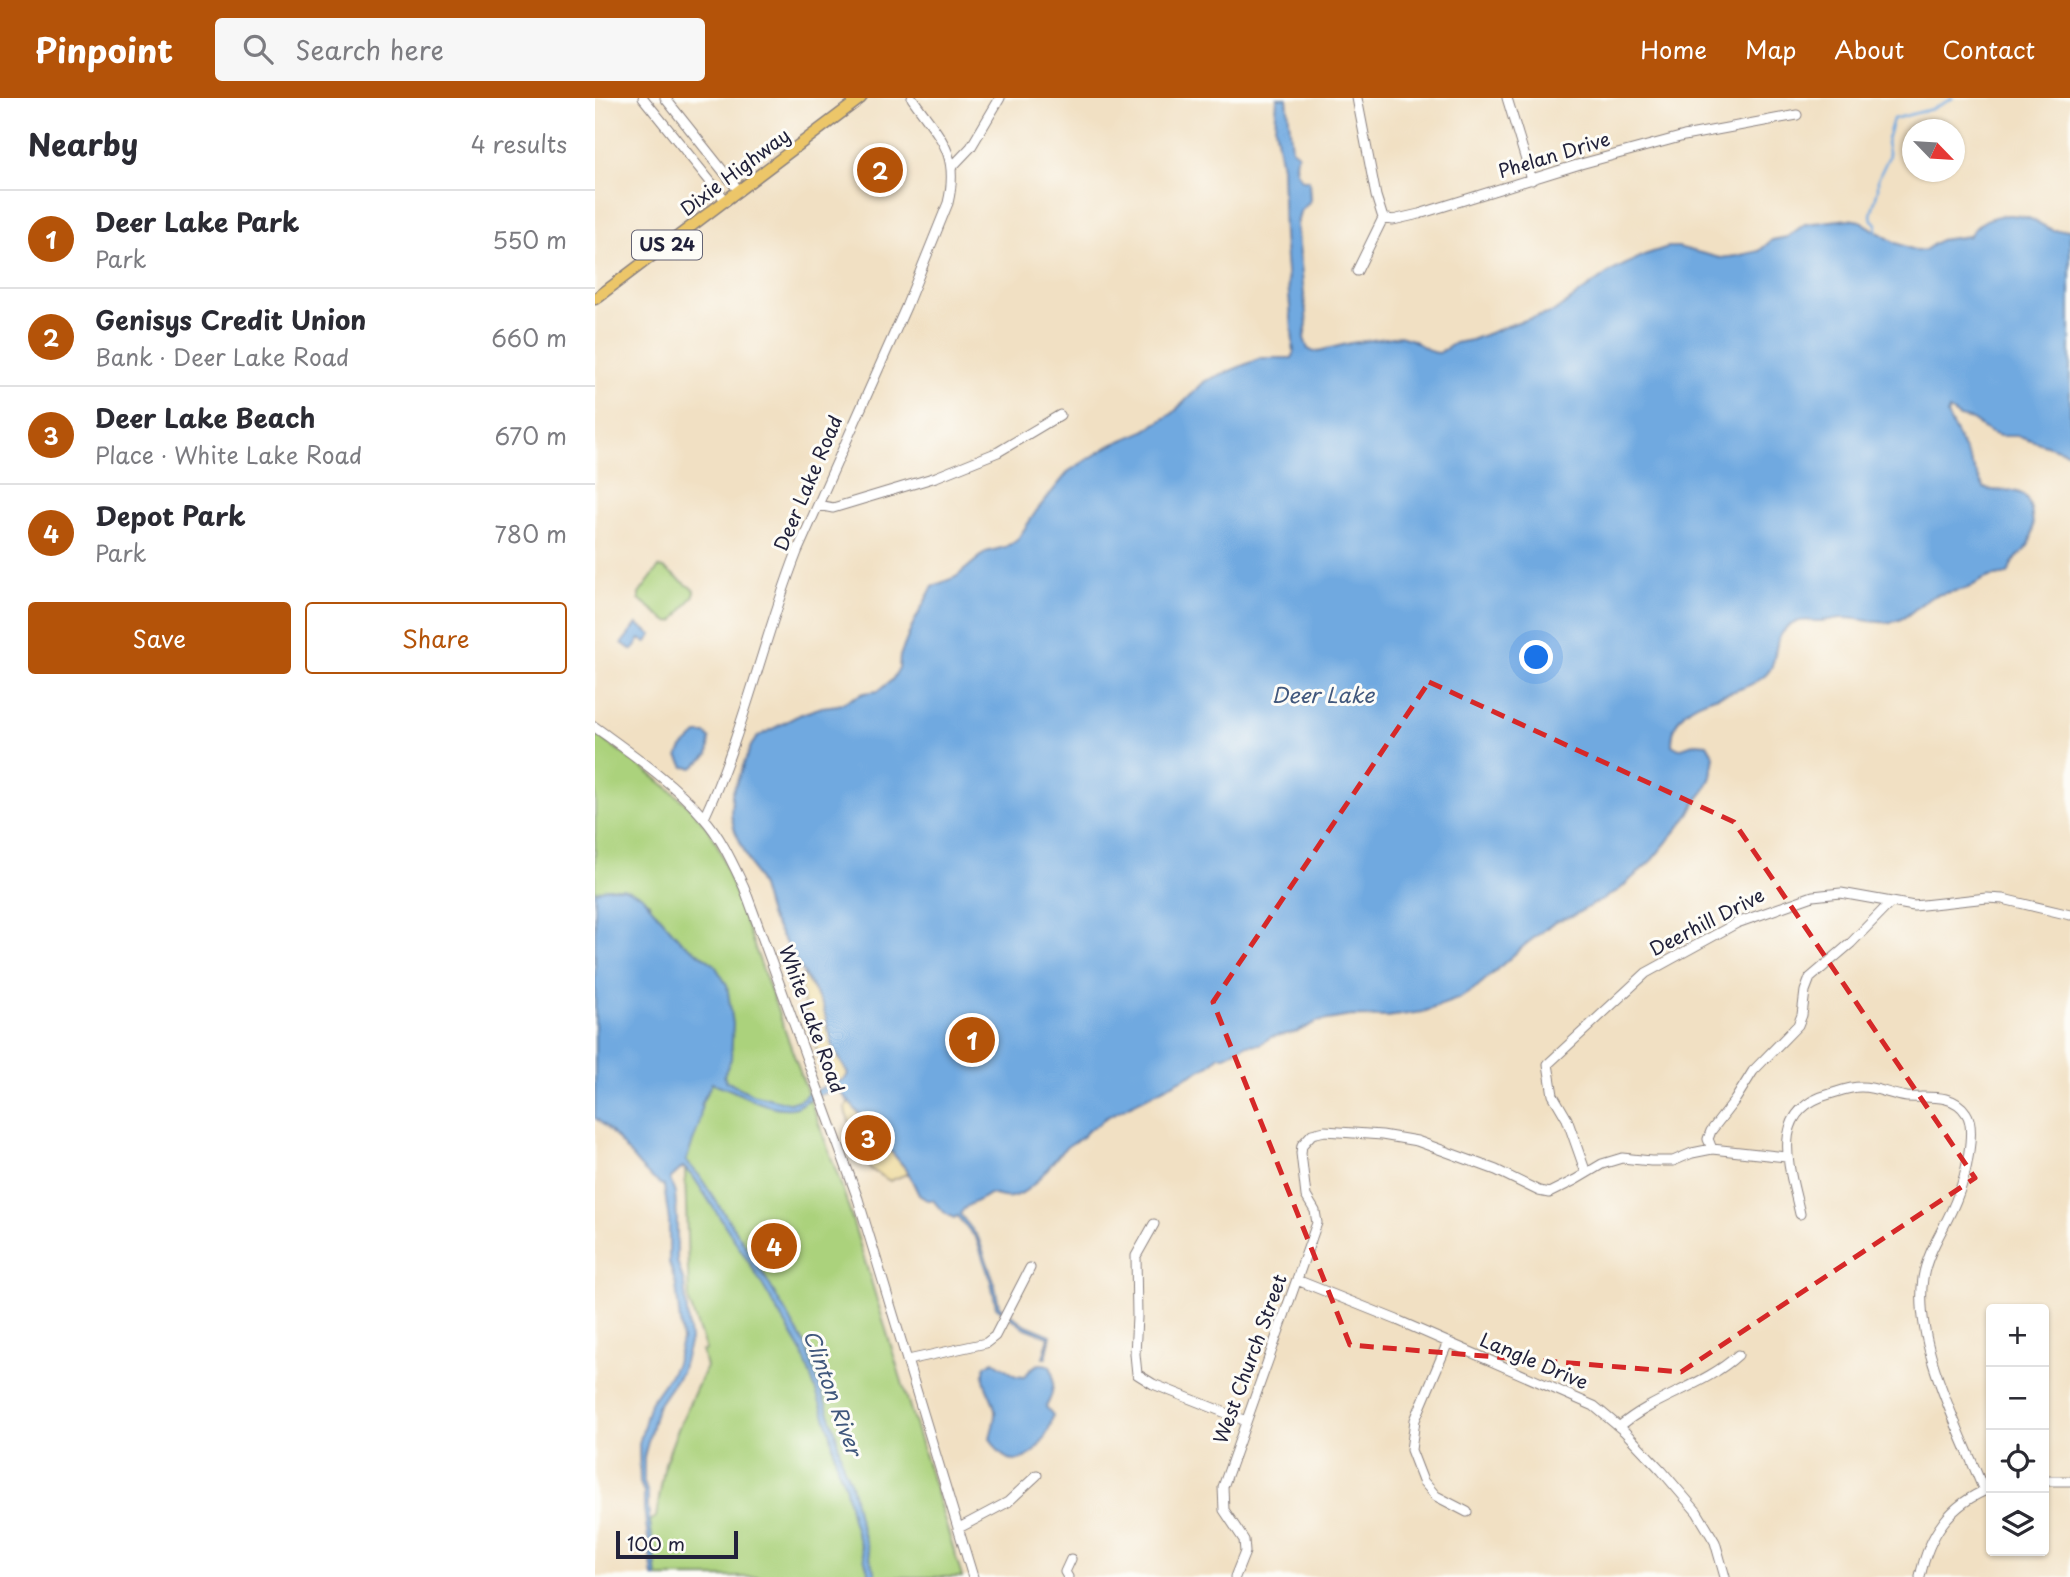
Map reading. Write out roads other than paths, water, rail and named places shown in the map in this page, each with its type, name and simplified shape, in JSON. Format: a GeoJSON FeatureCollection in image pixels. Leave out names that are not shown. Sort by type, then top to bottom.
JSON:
{"type":"FeatureCollection","features":[{"type":"Feature","properties":{"kind":"main road","name":"Dixie Highway"},"geometry":{"type":"LineString","coordinates":[[595,299],[862,98]]}},
{"type":"Feature","properties":{"kind":"street"},"geometry":{"type":"LineString","coordinates":[[643,98],[726,201]]}},
{"type":"Feature","properties":{"kind":"street"},"geometry":{"type":"LineString","coordinates":[[652,109],[666,98],[739,191]]}},
{"type":"Feature","properties":{"kind":"street"},"geometry":{"type":"LineString","coordinates":[[912,98],[940,136],[953,167]]}},
{"type":"Feature","properties":{"kind":"street"},"geometry":{"type":"LineString","coordinates":[[953,167],[971,147],[1000,98]]}},
{"type":"Feature","properties":{"kind":"street"},"geometry":{"type":"LineString","coordinates":[[1357,98],[1376,196],[1383,218],[1357,271]]}},
{"type":"Feature","properties":{"kind":"street"},"geometry":{"type":"LineString","coordinates":[[1507,98],[1532,180]]}},
{"type":"Feature","properties":{"kind":"street","name":"Phelan Drive"},"geometry":{"type":"LineString","coordinates":[[1383,218],[1402,218],[1684,136],[1797,115]]}},
{"type":"Feature","properties":{"kind":"street","name":"Deer Lake Road"},"geometry":{"type":"LineString","coordinates":[[704,818],[717,790],[747,706],[784,584],[906,307],[948,203],[953,167]]}},
{"type":"Feature","properties":{"kind":"street"},"geometry":{"type":"LineString","coordinates":[[818,505],[833,508],[936,477],[997,452],[1060,415]]}},
{"type":"Feature","properties":{"kind":"street","name":"White Lake Road"},"geometry":{"type":"LineString","coordinates":[[595,727],[668,783],[704,818],[730,857],[744,887],[858,1199],[973,1577]]}},
{"type":"Feature","properties":{"kind":"street","name":"Deerhill Drive"},"geometry":{"type":"LineString","coordinates":[[1586,1173],[1567,1119],[1553,1095],[1548,1065],[1636,982],[1659,965],[1737,923],[1813,896],[1841,893],[1914,906],[1987,898],[2003,899],[2070,915]]}},
{"type":"Feature","properties":{"kind":"street"},"geometry":{"type":"LineString","coordinates":[[1711,1149],[1708,1139],[1716,1123],[1735,1100],[1753,1071],[1798,1025],[1810,978],[1851,943],[1891,902]]}},
{"type":"Feature","properties":{"kind":"street"},"geometry":{"type":"LineString","coordinates":[[1800,1214],[1786,1157],[1788,1131],[1798,1113],[1811,1101],[1852,1088],[1876,1088],[1907,1097],[1944,1098],[1962,1107],[1971,1127],[1963,1179],[1923,1277],[1922,1301],[1938,1379],[1986,1487]]}},
{"type":"Feature","properties":{"kind":"street","name":"West Church Street"},"geometry":{"type":"LineString","coordinates":[[1235,1577],[1244,1552],[1244,1540],[1224,1510],[1223,1487],[1317,1223],[1315,1211],[1306,1196],[1301,1150],[1312,1134],[1325,1131],[1402,1138],[1490,1168],[1549,1193],[1586,1173]]}},
{"type":"Feature","properties":{"kind":"street"},"geometry":{"type":"LineString","coordinates":[[1586,1173],[1602,1164],[1622,1158],[1673,1161],[1711,1149],[1786,1157]]}},
{"type":"Feature","properties":{"kind":"street"},"geometry":{"type":"LineString","coordinates":[[1154,1224],[1136,1256],[1137,1374],[1153,1384],[1246,1421]]}},
{"type":"Feature","properties":{"kind":"street"},"geometry":{"type":"LineString","coordinates":[[908,1360],[986,1342],[995,1336],[1030,1268]]}},
{"type":"Feature","properties":{"kind":"street","name":"Langle Drive"},"geometry":{"type":"LineString","coordinates":[[1297,1280],[1579,1397],[1594,1406],[1662,1471],[1697,1512],[1715,1542],[1725,1577]]}},
{"type":"Feature","properties":{"kind":"street"},"geometry":{"type":"LineString","coordinates":[[1448,1342],[1415,1420],[1411,1450],[1423,1481],[1436,1496],[1467,1512]]}},
{"type":"Feature","properties":{"kind":"street"},"geometry":{"type":"LineString","coordinates":[[1619,1427],[1645,1408],[1720,1372],[1738,1355]]}},
{"type":"Feature","properties":{"kind":"street"},"geometry":{"type":"LineString","coordinates":[[959,1528],[1008,1502],[1037,1475]]}},
{"type":"Feature","properties":{"kind":"street"},"geometry":{"type":"LineString","coordinates":[[2049,1481],[2070,1481]]}},
{"type":"Feature","properties":{"kind":"street"},"geometry":{"type":"LineString","coordinates":[[1920,1577],[1927,1550],[1937,1529],[1951,1514],[1986,1490]]}},
{"type":"Feature","properties":{"kind":"street"},"geometry":{"type":"LineString","coordinates":[[1068,1577],[1065,1572],[1071,1559]]}},
{"type":"Feature","properties":{"kind":"water","name":"Deer Lake"},"geometry":{"type":"Polygon","coordinates":[[[1277,98],[1287,98],[1292,149],[1298,154],[1297,171],[1303,180],[1309,180],[1310,201],[1300,212],[1297,225],[1307,324],[1304,338],[1308,349],[1314,352],[1400,336],[1439,353],[1455,343],[1554,312],[1608,273],[1644,255],[1668,247],[1720,258],[1736,256],[1759,251],[1772,240],[1787,237],[1805,224],[1848,219],[1860,221],[1896,243],[1917,251],[1925,250],[1940,240],[1969,236],[1980,224],[1995,217],[2020,216],[2053,230],[2070,230],[2070,453],[2019,436],[2000,436],[1949,410],[1947,415],[1984,488],[2017,492],[2023,495],[2030,506],[2033,522],[2030,542],[2011,565],[2008,574],[1990,577],[1968,588],[1932,597],[1903,618],[1892,622],[1841,618],[1801,621],[1787,628],[1777,642],[1769,672],[1749,685],[1692,707],[1682,716],[1675,728],[1672,745],[1679,749],[1696,743],[1707,744],[1714,756],[1711,777],[1689,815],[1652,860],[1619,890],[1574,915],[1555,922],[1477,987],[1460,998],[1423,1012],[1387,1017],[1351,1016],[1316,1022],[1297,1032],[1271,1037],[1260,1044],[1245,1045],[1225,1056],[1219,1056],[1210,1065],[1105,1118],[1063,1150],[1040,1178],[1019,1195],[1008,1197],[989,1194],[966,1207],[960,1214],[978,1237],[994,1281],[999,1306],[1024,1324],[1051,1335],[1046,1358],[1043,1358],[1049,1337],[1023,1327],[996,1307],[991,1282],[976,1238],[957,1216],[950,1216],[933,1200],[919,1195],[907,1170],[838,1089],[815,1097],[798,1107],[782,1108],[761,1103],[712,1083],[702,1102],[699,1125],[686,1161],[699,1175],[755,1260],[805,1345],[835,1430],[876,1577],[870,1577],[852,1519],[845,1485],[837,1467],[830,1431],[802,1352],[750,1264],[694,1178],[683,1167],[670,1179],[675,1194],[677,1261],[684,1283],[690,1340],[681,1372],[657,1407],[644,1457],[644,1482],[648,1494],[657,1577],[653,1577],[644,1492],[640,1483],[639,1444],[650,1403],[671,1373],[682,1340],[676,1285],[669,1262],[669,1221],[664,1186],[645,1172],[595,1118],[595,892],[606,888],[623,888],[641,895],[681,941],[714,964],[727,985],[733,1024],[731,1059],[724,1075],[726,1081],[752,1094],[789,1103],[845,1079],[848,1074],[832,1045],[823,1006],[769,915],[761,887],[735,831],[731,815],[732,794],[751,746],[757,737],[799,715],[838,705],[864,693],[878,691],[892,680],[899,668],[900,656],[913,624],[933,586],[956,577],[986,552],[1005,547],[1017,540],[1069,471],[1111,445],[1144,431],[1173,413],[1205,381],[1261,358],[1292,358],[1294,354],[1284,236],[1282,167],[1275,127],[1277,98]]]}},
{"type":"Feature","properties":{"kind":"water"},"geometry":{"type":"Polygon","coordinates":[[[637,624],[652,635],[646,643],[640,639],[632,650],[622,643],[637,624]]]}},
{"type":"Feature","properties":{"kind":"water"},"geometry":{"type":"Polygon","coordinates":[[[697,734],[706,734],[710,739],[708,755],[693,768],[684,767],[678,756],[682,748],[697,734]]]}},
{"type":"Feature","properties":{"kind":"water"},"geometry":{"type":"Polygon","coordinates":[[[994,1361],[1016,1376],[1024,1377],[1035,1366],[1042,1364],[1050,1366],[1052,1371],[1053,1387],[1046,1407],[1053,1415],[1044,1439],[1025,1458],[1017,1460],[1003,1456],[990,1438],[995,1410],[985,1384],[984,1373],[985,1366],[994,1361]]]}},
{"type":"Feature","properties":{"kind":"waterway"},"geometry":{"type":"LineString","coordinates":[[1876,230],[1877,224],[1871,215],[1878,179],[1889,156],[1886,143],[1893,119],[1932,109],[1953,98]]}},
{"type":"Feature","properties":{"kind":"place","name":"Genisys Credit Union"},"geometry":{"type":"Point","coordinates":[880,170]}},
{"type":"Feature","properties":{"kind":"place","name":"Deer Lake Park"},"geometry":{"type":"Point","coordinates":[972,1040]}},
{"type":"Feature","properties":{"kind":"place","name":"Deer Lake Beach"},"geometry":{"type":"Point","coordinates":[868,1138]}},
{"type":"Feature","properties":{"kind":"place","name":"Depot Park"},"geometry":{"type":"Point","coordinates":[774,1246]}},
{"type":"Feature","properties":{"kind":"water label","name":"Clinton River"},"geometry":{"type":"Point","coordinates":[832,1393]}}]}
